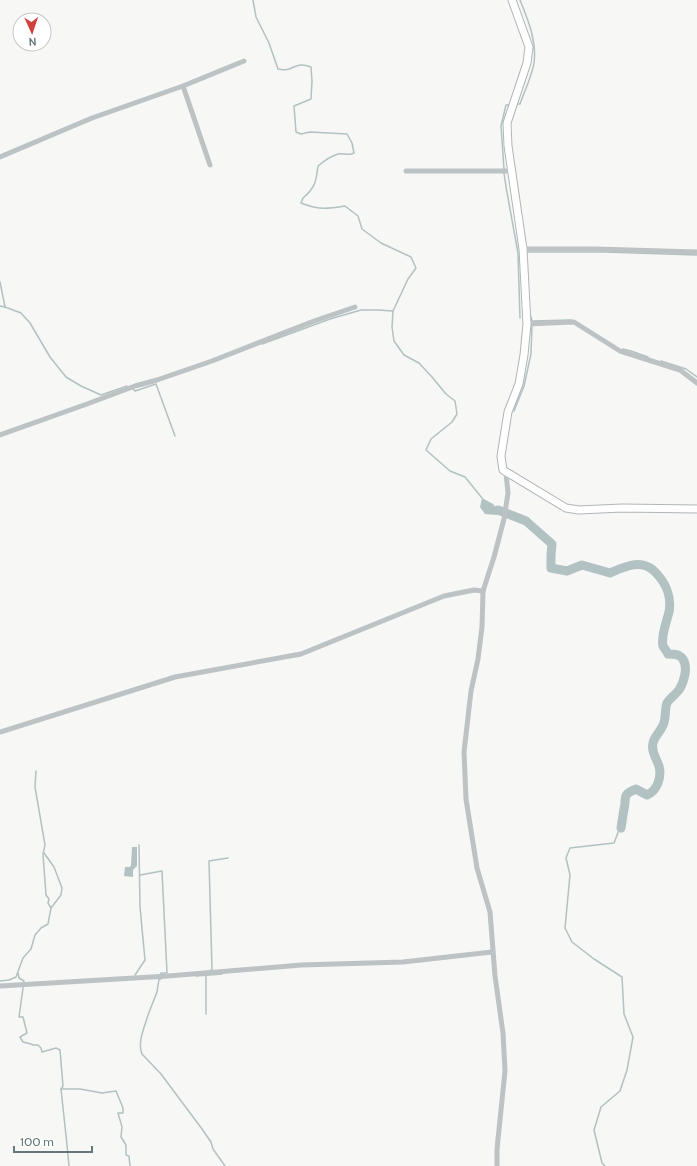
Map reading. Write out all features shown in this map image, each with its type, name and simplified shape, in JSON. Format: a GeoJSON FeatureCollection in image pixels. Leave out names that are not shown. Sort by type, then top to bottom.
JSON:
{"type":"FeatureCollection","features":[{"type":"Feature","properties":{"kind":"main road"},"geometry":{"type":"LineString","coordinates":[[512,0],[529,48],[527,63],[507,123],[508,146],[523,249],[527,324],[519,384],[508,412],[501,456],[503,470],[566,508],[579,510],[622,508],[697,509]]}},
{"type":"Feature","properties":{"kind":"street"},"geometry":{"type":"LineString","coordinates":[[0,157],[92,118],[183,86],[244,61]]}},
{"type":"Feature","properties":{"kind":"street"},"geometry":{"type":"LineString","coordinates":[[183,86],[210,165]]}},
{"type":"Feature","properties":{"kind":"street"},"geometry":{"type":"LineString","coordinates":[[406,171],[512,171]]}},
{"type":"Feature","properties":{"kind":"street"},"geometry":{"type":"LineString","coordinates":[[523,249],[595,249],[697,252]]}},
{"type":"Feature","properties":{"kind":"street"},"geometry":{"type":"LineString","coordinates":[[0,435],[135,386],[212,361],[314,321],[355,307]]}},
{"type":"Feature","properties":{"kind":"street"},"geometry":{"type":"LineString","coordinates":[[527,324],[574,322],[620,350],[680,370],[697,383]]}},
{"type":"Feature","properties":{"kind":"street"},"geometry":{"type":"LineString","coordinates":[[497,1166],[497,1149],[505,1071],[503,1033],[492,952],[490,912],[477,868],[466,799],[464,752],[471,691],[478,659],[482,627],[482,591],[494,557],[504,519],[508,493],[506,473]]}},
{"type":"Feature","properties":{"kind":"street"},"geometry":{"type":"LineString","coordinates":[[0,732],[175,677],[301,654],[396,617],[444,596],[474,590],[482,591]]}},
{"type":"Feature","properties":{"kind":"street"},"geometry":{"type":"LineString","coordinates":[[0,986],[168,976],[301,965],[403,962],[492,952]]}},
{"type":"Feature","properties":{"kind":"shaded area"},"geometry":{"type":"Polygon","coordinates":[[[482,498],[493,504],[498,510],[497,515],[485,514],[480,507],[482,498]]]}},
{"type":"Feature","properties":{"kind":"shaded area"},"geometry":{"type":"Polygon","coordinates":[[[132,847],[137,847],[137,866],[133,870],[133,877],[124,876],[125,867],[130,867],[131,865],[132,847]]]}},
{"type":"Feature","properties":{"kind":"waterway"},"geometry":{"type":"LineString","coordinates":[[253,0],[256,17],[269,43],[278,69],[283,70],[301,65],[311,67],[311,99],[294,106],[296,132],[301,134],[310,132],[347,134],[352,143],[354,153],[335,155],[318,166],[315,184],[303,198],[301,203],[313,207],[323,208],[345,206],[358,216],[362,229],[381,243],[411,257],[416,268],[408,279],[393,311],[392,327],[394,341],[404,355],[419,363],[446,394],[455,401],[457,414],[452,422],[431,439],[426,450],[450,471],[465,477],[482,498]]}},
{"type":"Feature","properties":{"kind":"waterway"},"geometry":{"type":"LineString","coordinates":[[517,104],[520,104],[530,79],[535,55],[531,31],[520,0]]}},
{"type":"Feature","properties":{"kind":"waterway"},"geometry":{"type":"LineString","coordinates":[[504,169],[501,126],[506,105],[509,105]]}},
{"type":"Feature","properties":{"kind":"waterway"},"geometry":{"type":"LineString","coordinates":[[504,173],[518,253],[520,318]]}},
{"type":"Feature","properties":{"kind":"waterway"},"geometry":{"type":"LineString","coordinates":[[528,252],[605,252],[697,255]]}},
{"type":"Feature","properties":{"kind":"waterway"},"geometry":{"type":"LineString","coordinates":[[0,282],[5,307],[21,313],[30,323],[50,357],[66,377],[101,395],[127,386]]}},
{"type":"Feature","properties":{"kind":"waterway"},"geometry":{"type":"LineString","coordinates":[[0,306],[5,307]]}},
{"type":"Feature","properties":{"kind":"waterway"},"geometry":{"type":"LineString","coordinates":[[262,344],[330,319],[361,310],[393,311]]}},
{"type":"Feature","properties":{"kind":"waterway"},"geometry":{"type":"LineString","coordinates":[[531,317],[532,321],[571,320]]}},
{"type":"Feature","properties":{"kind":"waterway"},"geometry":{"type":"LineString","coordinates":[[514,411],[524,386],[531,354],[532,326]]}},
{"type":"Feature","properties":{"kind":"waterway"},"geometry":{"type":"LineString","coordinates":[[623,349],[648,357]]}},
{"type":"Feature","properties":{"kind":"waterway"},"geometry":{"type":"LineString","coordinates":[[661,361],[686,369],[697,377]]}},
{"type":"Feature","properties":{"kind":"waterway"},"geometry":{"type":"LineString","coordinates":[[133,389],[135,391],[156,384],[175,436]]}},
{"type":"Feature","properties":{"kind":"waterway"},"geometry":{"type":"LineString","coordinates":[[498,510],[526,521],[552,544],[551,568],[567,571],[582,565],[610,573],[632,565],[643,565],[653,570],[667,589],[670,606],[663,633],[663,646],[668,654],[678,655],[682,658],[685,665],[685,674],[683,683],[679,690],[667,703],[664,724],[653,743],[653,752],[660,770],[658,783],[654,790],[647,795],[636,789],[626,795],[621,828]]}},
{"type":"Feature","properties":{"kind":"waterway"},"geometry":{"type":"LineString","coordinates":[[36,771],[35,787],[45,845],[43,854]]}},
{"type":"Feature","properties":{"kind":"waterway"},"geometry":{"type":"LineString","coordinates":[[605,1166],[602,1163],[594,1130],[601,1107],[620,1091],[627,1070],[633,1037],[624,1014],[622,977],[594,959],[572,942],[565,928],[570,875],[566,858],[570,848],[614,843],[619,830]]}},
{"type":"Feature","properties":{"kind":"waterway"},"geometry":{"type":"LineString","coordinates":[[135,975],[145,960],[140,907],[139,845]]}},
{"type":"Feature","properties":{"kind":"waterway"},"geometry":{"type":"LineString","coordinates":[[0,981],[9,980],[16,977],[23,958],[31,949],[35,935],[41,928],[48,924],[51,908],[61,895],[62,888],[54,867],[44,853]]}},
{"type":"Feature","properties":{"kind":"waterway"},"geometry":{"type":"LineString","coordinates":[[43,855],[46,895],[49,899],[48,903],[51,908]]}},
{"type":"Feature","properties":{"kind":"waterway"},"geometry":{"type":"LineString","coordinates":[[207,971],[212,970],[209,861],[228,858]]}},
{"type":"Feature","properties":{"kind":"waterway"},"geometry":{"type":"LineString","coordinates":[[140,875],[162,871],[167,973],[161,973],[160,975]]}},
{"type":"Feature","properties":{"kind":"waterway"},"geometry":{"type":"LineString","coordinates":[[18,973],[19,978],[24,981],[19,1017],[23,1017],[27,1033],[20,1037],[23,1042],[38,1045],[42,1052],[56,1048],[60,1050],[63,1086],[61,1089],[69,1166]]}},
{"type":"Feature","properties":{"kind":"waterway"},"geometry":{"type":"LineString","coordinates":[[196,976],[222,974]]}},
{"type":"Feature","properties":{"kind":"waterway"},"geometry":{"type":"LineString","coordinates":[[206,975],[206,1014]]}},
{"type":"Feature","properties":{"kind":"waterway"},"geometry":{"type":"LineString","coordinates":[[161,979],[159,979],[157,992],[142,1034],[140,1044],[142,1054],[161,1074],[202,1129],[211,1142],[213,1149],[225,1166]]}},
{"type":"Feature","properties":{"kind":"waterway"},"geometry":{"type":"LineString","coordinates":[[61,1089],[80,1089],[102,1093],[116,1091],[123,1108],[123,1113],[118,1113],[122,1127],[121,1137],[126,1145],[126,1155],[129,1156],[130,1166]]}}]}
